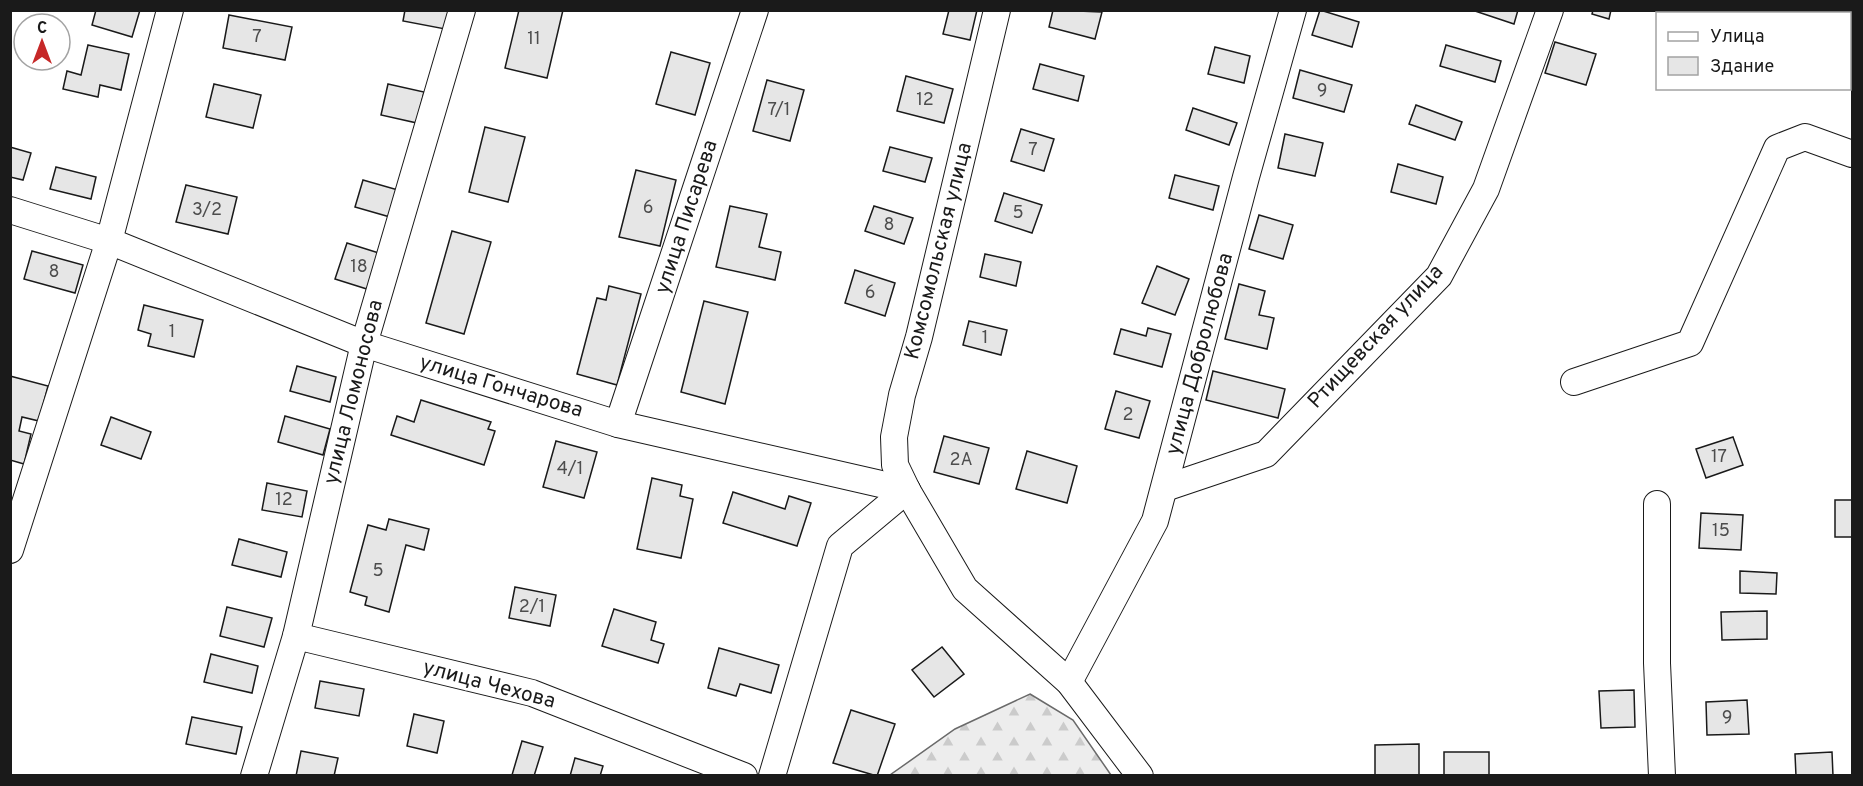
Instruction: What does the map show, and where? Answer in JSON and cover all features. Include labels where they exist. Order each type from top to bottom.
[{"type":"street","points":[[10,549],[109,241],[170,10]]},
{"type":"street","name":"улица Ломоносова","points":[[254,776],[296,636],[364,344],[462,10]]},
{"type":"street","name":"улица Писарева","points":[[618,424],[755,10]]},
{"type":"street","name":"Комсомольская улица","points":[[997,10],[919,338],[902,395],[894,437],[895,465],[907,490],[965,589],[1069,682],[1140,776]]},
{"type":"street","name":"улица Добролюбова","points":[[1069,682],[1155,521],[1246,177],[1293,10]]},
{"type":"street","name":"Ртищевская улица","points":[[1165,488],[1266,454],[1439,276],[1486,189],[1550,10]]},
{"type":"street","points":[[1574,382],[1690,343],[1777,148],[1805,137],[1852,154]]},
{"type":"street","name":"улица Гончарова","points":[[10,210],[109,241],[364,344],[618,424],[907,490]]},
{"type":"street","points":[[772,776],[840,546],[907,490]]},
{"type":"street","points":[[1657,504],[1657,663],[1662,776]]},
{"type":"street","name":"улица Чехова","points":[[296,636],[532,693],[744,776]]},
{"type":"green space","points":[[1030,694],[1073,720],[1111,775],[890,775],[955,729]]},
{"type":"building","points":[[96,10],[140,10],[132,37],[92,25]]},
{"type":"building","points":[[405,10],[449,10],[445,29],[403,21]]},
{"type":"building","points":[[519,10],[563,10],[547,78],[505,68]]},
{"type":"building","points":[[949,10],[977,10],[970,40],[943,34]]},
{"type":"building","points":[[1053,10],[1102,12],[1095,39],[1049,27]]},
{"type":"building","points":[[1320,10],[1359,22],[1352,47],[1312,35]]},
{"type":"building","points":[[1472,10],[1518,10],[1514,24]]},
{"type":"building","points":[[1593,10],[1611,10],[1609,19],[1592,14]]},
{"type":"building","points":[[229,15],[292,27],[285,60],[223,48]]},
{"type":"building","points":[[1555,42],[1596,54],[1586,85],[1545,73]]},
{"type":"building","points":[[88,45],[129,54],[121,90],[100,85],[98,97],[63,89],[67,72],[81,75]]},
{"type":"building","points":[[1446,45],[1501,61],[1495,82],[1440,66]]},
{"type":"building","points":[[1215,47],[1250,56],[1244,83],[1208,74]]},
{"type":"building","points":[[671,52],[710,63],[695,115],[656,104]]},
{"type":"building","points":[[1040,64],[1084,76],[1078,101],[1033,89]]},
{"type":"building","points":[[1300,70],[1352,85],[1344,112],[1293,98]]},
{"type":"building","points":[[906,76],[953,89],[944,123],[897,111]]},
{"type":"building","points":[[767,80],[804,90],[790,141],[753,131]]},
{"type":"building","points":[[214,84],[261,95],[253,128],[206,117]]},
{"type":"building","points":[[388,84],[424,92],[417,123],[381,115]]},
{"type":"building","points":[[1416,105],[1462,122],[1455,140],[1409,124]]},
{"type":"building","points":[[1193,108],[1237,123],[1229,145],[1186,130]]},
{"type":"building","points":[[485,127],[525,137],[508,202],[469,192]]},
{"type":"building","points":[[1021,129],[1054,139],[1044,171],[1011,161]]},
{"type":"building","points":[[1285,134],[1323,143],[1315,176],[1278,168]]},
{"type":"building","points":[[10,147],[31,153],[23,180],[10,177]]},
{"type":"building","points":[[890,147],[932,158],[925,182],[883,171]]},
{"type":"building","points":[[1398,164],[1443,177],[1436,204],[1391,192]]},
{"type":"building","points":[[56,167],[96,177],[91,199],[50,189]]},
{"type":"building","points":[[636,170],[676,180],[660,246],[619,237]]},
{"type":"building","points":[[1175,175],[1219,186],[1213,210],[1169,198]]},
{"type":"building","points":[[363,180],[398,190],[390,217],[355,207]]},
{"type":"building","points":[[186,185],[237,197],[228,234],[176,222]]},
{"type":"building","points":[[1004,193],[1042,205],[1032,233],[995,221]]},
{"type":"building","points":[[730,206],[767,214],[759,247],[781,252],[775,280],[716,267]]},
{"type":"building","points":[[874,206],[913,218],[904,244],[865,231]]},
{"type":"building","points":[[1259,215],[1293,225],[1283,259],[1249,249]]},
{"type":"building","points":[[452,231],[491,242],[464,334],[426,323]]},
{"type":"building","points":[[347,243],[382,254],[370,290],[335,279]]},
{"type":"building","points":[[32,251],[83,265],[75,293],[24,279]]},
{"type":"building","points":[[985,254],[1021,262],[1016,286],[980,277]]},
{"type":"building","points":[[1157,266],[1189,279],[1175,315],[1142,303]]},
{"type":"building","points":[[855,270],[895,283],[885,316],[845,303]]},
{"type":"building","points":[[1239,284],[1265,291],[1259,315],[1274,318],[1267,349],[1225,339]]},
{"type":"building","points":[[609,286],[641,294],[617,385],[577,374],[597,298],[606,300]]},
{"type":"building","points":[[704,301],[748,312],[725,404],[681,392]]},
{"type":"building","points":[[144,305],[203,320],[194,357],[148,346],[151,334],[138,330]]},
{"type":"building","points":[[969,321],[1007,330],[1001,355],[963,345]]},
{"type":"building","points":[[1148,328],[1171,334],[1162,367],[1114,354],[1121,329],[1146,336]]},
{"type":"building","points":[[297,366],[336,377],[330,402],[290,391]]},
{"type":"building","points":[[1213,371],[1285,389],[1278,418],[1206,400]]},
{"type":"building","points":[[10,376],[48,386],[39,421],[22,417],[19,431],[31,434],[24,464],[10,460]]},
{"type":"building","points":[[1116,391],[1150,401],[1139,438],[1105,429]]},
{"type":"building","points":[[421,400],[491,422],[488,429],[495,431],[484,465],[391,435],[397,416],[414,422]]},
{"type":"building","points":[[285,416],[330,429],[323,455],[278,442]]},
{"type":"building","points":[[111,417],[151,432],[141,459],[101,445]]},
{"type":"building","points":[[944,436],[989,448],[979,484],[934,472]]},
{"type":"building","points":[[1733,437],[1743,465],[1706,478],[1696,449]]},
{"type":"building","points":[[556,441],[597,452],[584,498],[543,487]]},
{"type":"building","points":[[1027,451],[1077,466],[1067,503],[1016,489]]},
{"type":"building","points":[[652,478],[682,485],[680,496],[693,499],[681,558],[637,549]]},
{"type":"building","points":[[267,483],[307,491],[302,517],[262,510]]},
{"type":"building","points":[[733,492],[785,509],[789,496],[811,503],[797,546],[723,523]]},
{"type":"building","points":[[1835,500],[1852,500],[1852,537],[1835,537]]},
{"type":"building","points":[[1701,513],[1743,515],[1741,550],[1699,548]]},
{"type":"building","points":[[389,519],[429,529],[424,550],[406,545],[389,612],[365,605],[367,597],[350,592],[368,525],[386,530]]},
{"type":"building","points":[[239,539],[287,552],[281,577],[232,565]]},
{"type":"building","points":[[1740,571],[1777,573],[1776,594],[1740,593]]},
{"type":"building","points":[[515,587],[556,595],[550,626],[509,618]]},
{"type":"building","points":[[227,607],[272,618],[264,647],[220,636]]},
{"type":"building","points":[[614,609],[656,622],[651,640],[664,644],[658,663],[602,646]]},
{"type":"building","points":[[1767,611],[1767,639],[1722,640],[1721,612]]},
{"type":"building","points":[[942,647],[964,674],[934,697],[912,670]]},
{"type":"building","points":[[719,648],[779,665],[771,693],[740,684],[736,696],[708,688]]},
{"type":"building","points":[[211,654],[258,666],[252,693],[204,682]]},
{"type":"building","points":[[320,681],[364,689],[359,716],[315,708]]},
{"type":"building","points":[[1634,690],[1635,727],[1601,728],[1599,691]]},
{"type":"building","points":[[1747,700],[1749,734],[1707,735],[1706,702]]},
{"type":"building","points":[[851,710],[895,724],[877,776],[833,763]]},
{"type":"building","points":[[414,714],[444,721],[437,753],[407,746]]},
{"type":"building","points":[[192,717],[242,727],[236,754],[186,744]]},
{"type":"building","points":[[522,741],[543,747],[534,776],[512,775]]},
{"type":"building","points":[[1419,744],[1419,775],[1375,776],[1375,745]]},
{"type":"building","points":[[301,751],[338,758],[334,776],[296,776]]},
{"type":"building","points":[[1444,752],[1489,752],[1489,776],[1444,776]]},
{"type":"building","points":[[1832,752],[1833,776],[1796,776],[1795,754]]},
{"type":"building","points":[[575,758],[603,766],[600,776],[570,776]]}]
